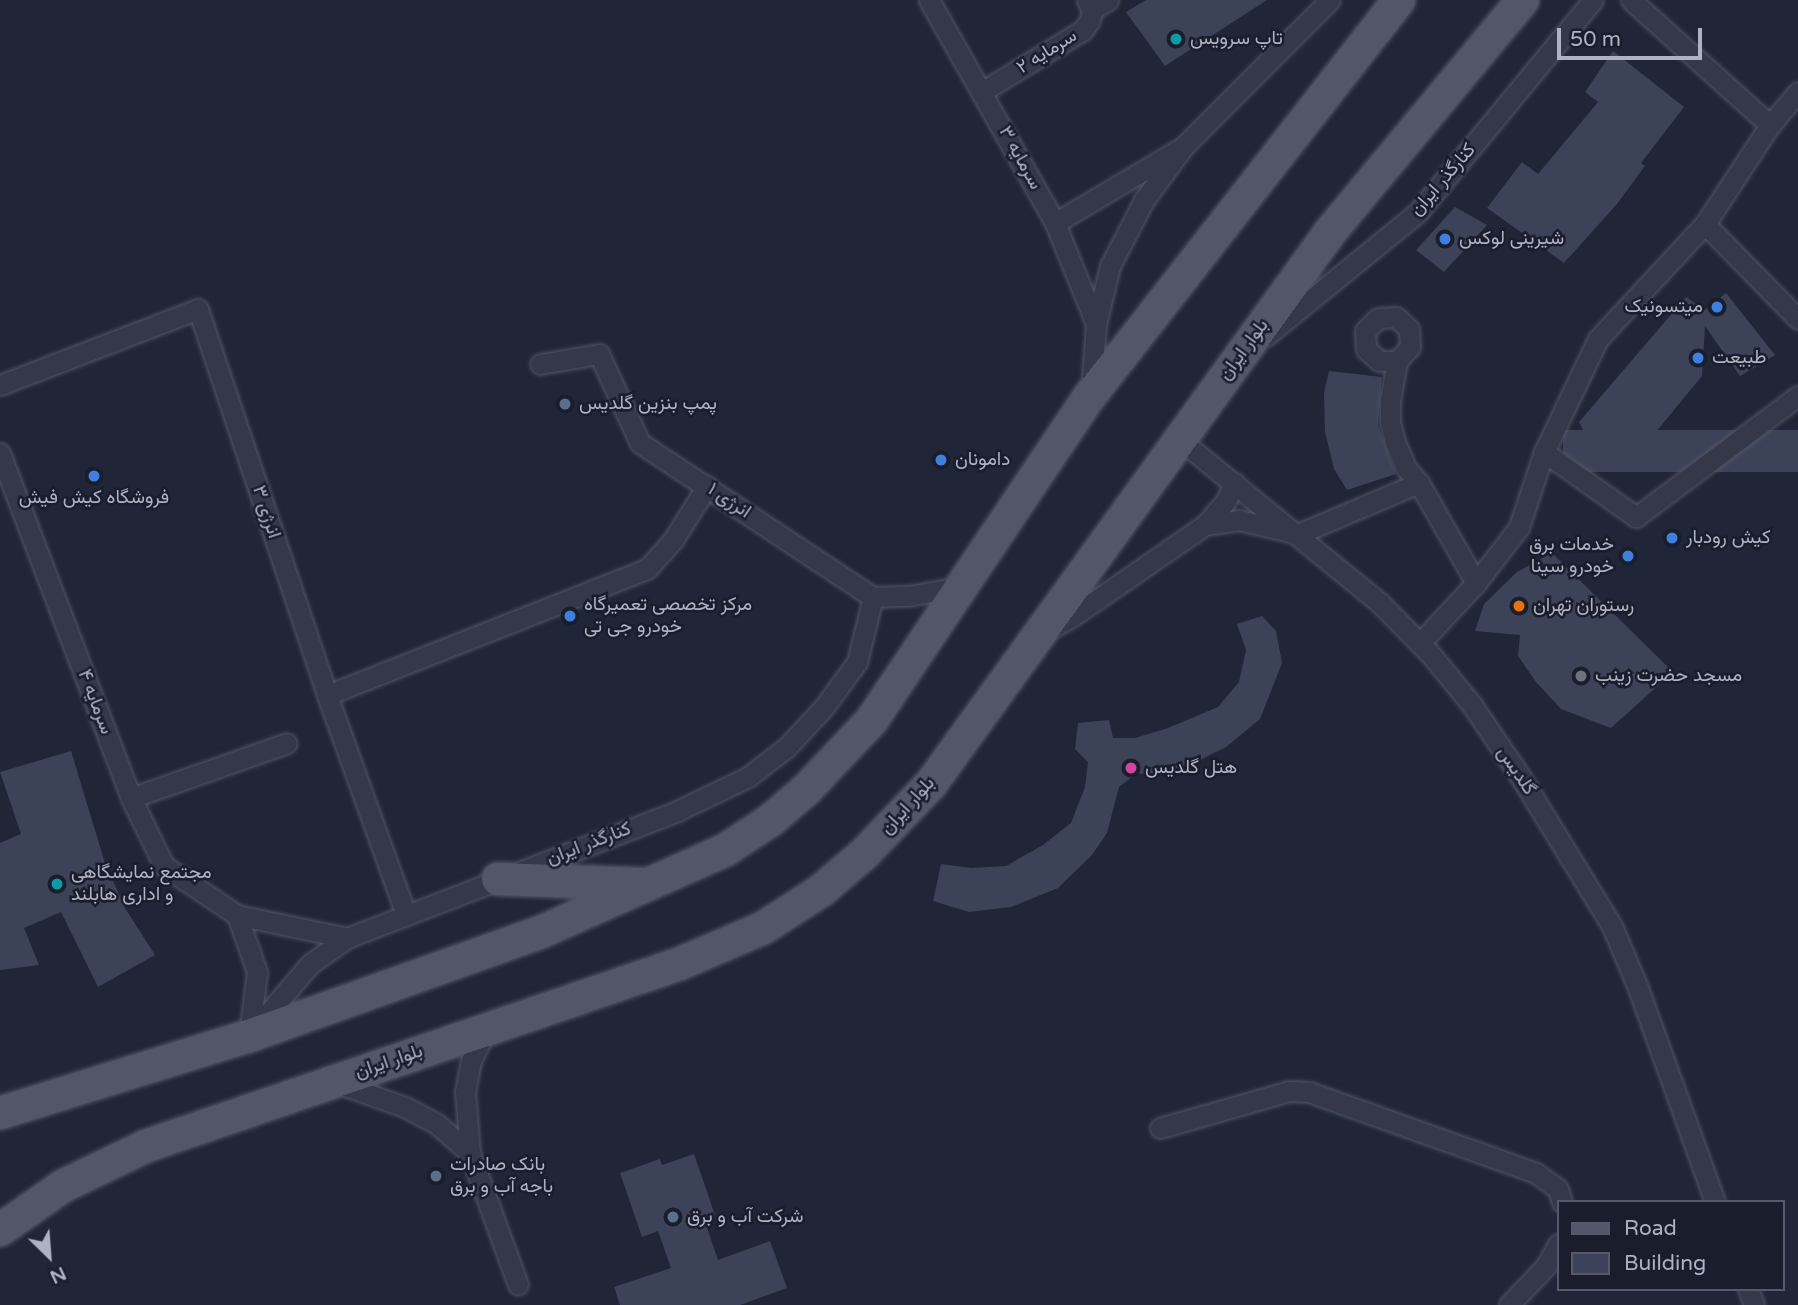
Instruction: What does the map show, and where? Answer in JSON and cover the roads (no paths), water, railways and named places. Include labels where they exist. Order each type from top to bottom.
[{"type":"main road","points":[[6,1108],[249,1036],[541,932],[727,849],[771,820],[807,789],[872,720],[1090,397],[1399,0]]},
{"type":"main road","name":"بلوار ایران","points":[[0,1230],[63,1186],[146,1146],[679,964],[763,928],[822,890],[865,853],[931,783],[1331,231],[1523,0]]},
{"type":"main road","points":[[498,879],[648,884]]},
{"type":"street","name":"سرمایه ۳","points":[[929,0],[983,91],[1055,223],[1096,324]]},
{"type":"street","points":[[1310,22],[1311,0]]},
{"type":"street","points":[[1090,397],[1096,324],[1110,266],[1144,200],[1184,146],[1330,0]]},
{"type":"street","name":"کنارگذر ایران","points":[[1236,361],[1419,211],[1593,0]]},
{"type":"street","points":[[1631,0],[1770,125]]},
{"type":"street","name":"سرمایه ۲","points":[[983,91],[1073,37],[1090,20],[1096,3]]},
{"type":"street","points":[[1420,643],[1476,583],[1518,527],[1544,452],[1598,339],[1705,224],[1770,125],[1798,92]]},
{"type":"street","points":[[1055,223],[1184,146]]},
{"type":"street","points":[[1705,224],[1798,319]]},
{"type":"street","name":"انرژی ۳","points":[[0,386],[198,309],[327,695],[406,915]]},
{"type":"street","name":"انرژی ۱","points":[[540,365],[599,354],[640,443],[873,597]]},
{"type":"street","points":[[1398,361],[1390,401],[1390,423],[1406,468],[1419,483],[1476,583]]},
{"type":"street","points":[[1544,452],[1636,517],[1798,396]]},
{"type":"street","name":"گلدیس","points":[[1180,439],[1379,602],[1420,643],[1472,705],[1520,776],[1612,926],[1639,988],[1714,1200]]},
{"type":"street","name":"سرمایه ۴","points":[[0,453],[131,798],[164,866],[237,915]]},
{"type":"street","points":[[1037,636],[1073,616],[1205,525],[1226,501],[1234,483]]},
{"type":"street","points":[[1205,525],[1239,520],[1298,534],[1419,483]]},
{"type":"street","points":[[327,695],[647,569],[673,540],[707,486]]},
{"type":"street","points":[[873,597],[908,596],[964,586]]},
{"type":"street","name":"کنارگذر ایران","points":[[249,1036],[310,964],[347,939],[677,811],[748,777],[796,737],[824,707],[857,662],[873,597]]},
{"type":"street","points":[[131,798],[287,743]]},
{"type":"street","points":[[237,915],[347,939]]},
{"type":"street","points":[[237,915],[257,972],[249,1036]]},
{"type":"street","points":[[486,1030],[471,1061],[465,1091],[470,1153],[518,1285]]},
{"type":"street","points":[[332,1082],[405,1107],[437,1124],[470,1153]]},
{"type":"street","points":[[1160,1128],[1289,1091],[1310,1092],[1536,1173],[1558,1189],[1561,1200]]},
{"type":"street","points":[[1509,1305],[1546,1266],[1556,1248]]},
{"type":"place","name":"تاپ سرویس","points":[[1176,39]]},
{"type":"place","name":"شيرينی لوكس","points":[[1445,239]]},
{"type":"place","name":"میتسونیک","points":[[1717,307]]},
{"type":"place","name":"طبیعت","points":[[1698,358]]},
{"type":"place","name":"پمپ بنزین گلدیس","points":[[565,404]]},
{"type":"place","name":"دامونان","points":[[941,460]]},
{"type":"place","name":"فروشگاه کیش فیش","points":[[94,476]]},
{"type":"place","name":"کیش رودبار","points":[[1672,538]]},
{"type":"place","name":"خدمات برق خودرو سینا","points":[[1628,556]]},
{"type":"place","name":"رستوران تهران","points":[[1519,606]]},
{"type":"place","name":"مرکز تخصصی تعمیرگاه خودرو جی تی","points":[[570,616]]},
{"type":"place","name":"مسجد حضرت زینب","points":[[1581,676]]},
{"type":"place","name":"هتل گلدیس","points":[[1131,768]]},
{"type":"place","name":"مجتمع نمایشگاهی و اداری هابلند","points":[[57,884]]},
{"type":"place","name":"بانک صادرات باجه آب و برق","points":[[436,1176]]},
{"type":"place","name":"شرکت آب و برق","points":[[673,1217]]}]
